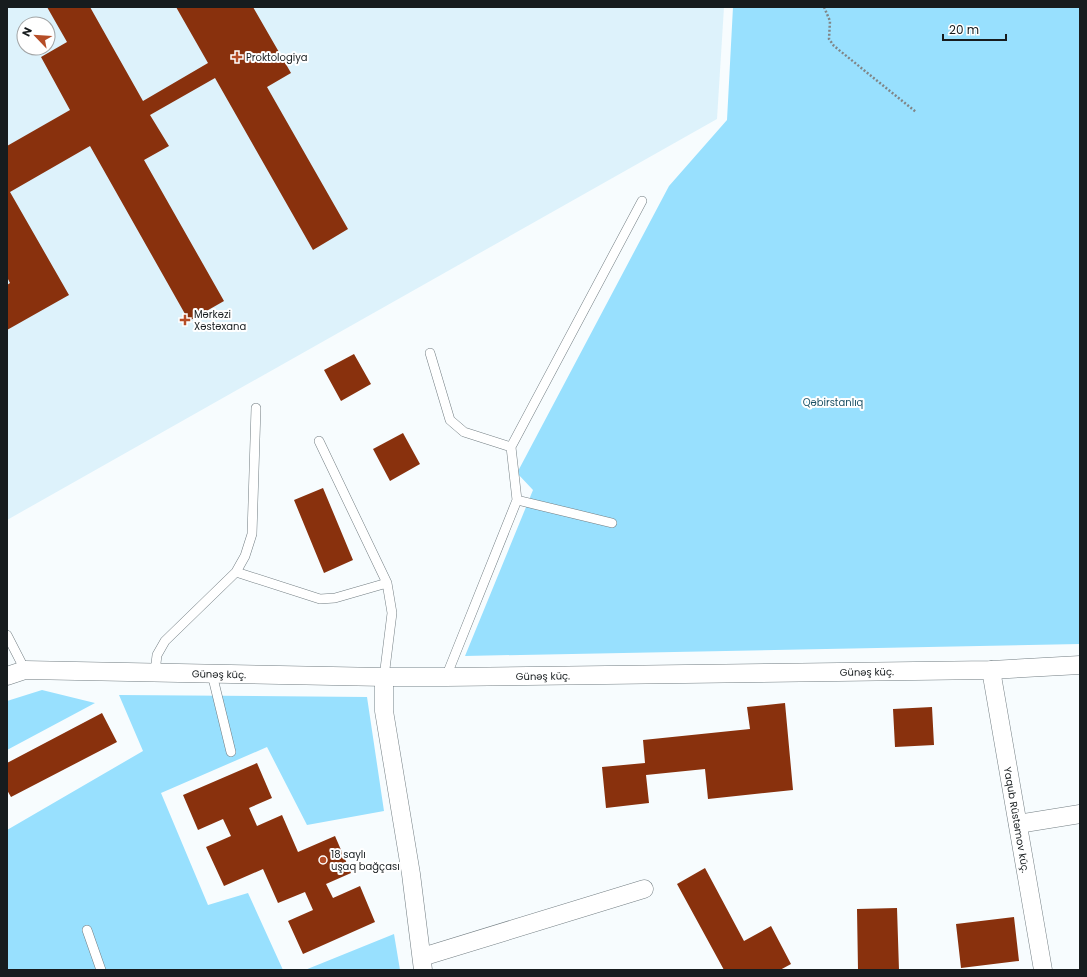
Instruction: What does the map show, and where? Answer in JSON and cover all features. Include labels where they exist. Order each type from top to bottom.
[{"type":"street","name":"Günəş küç.","points":[[7,676],[25,670],[446,677],[991,670],[1080,665]]},
{"type":"street","name":"Yaqub Rüstəmov küç.","points":[[991,670],[1043,970]]},
{"type":"street","points":[[384,677],[384,711],[411,874],[422,964],[644,889]]},
{"type":"street","points":[[1018,824],[1080,814]]},
{"type":"lane","points":[[446,677],[517,500],[511,446],[642,202]]},
{"type":"lane","points":[[430,353],[450,420],[464,432],[511,446]]},
{"type":"lane","points":[[155,672],[157,655],[165,641],[236,572],[245,556],[252,534],[256,408]]},
{"type":"lane","points":[[318,441],[387,583],[392,613],[384,677]]},
{"type":"lane","points":[[517,500],[612,523]]},
{"type":"lane","points":[[236,572],[320,599],[335,598],[387,583]]},
{"type":"lane","points":[[7,635],[25,670]]},
{"type":"lane","points":[[212,674],[231,752]]},
{"type":"lane","points":[[87,930],[101,970]]},
{"type":"path","points":[[824,7],[830,21],[829,39],[834,46],[916,112]]},
{"type":"shaded area","name":"Mərkəzi Xəstəxana","points":[[7,7],[724,7],[717,119],[7,520]]},
{"type":"green space","name":"Qəbirstanlıq","points":[[733,7],[1080,7],[1080,644],[465,656],[533,490],[517,473],[669,186],[727,120]]},
{"type":"green space","points":[[42,690],[95,703],[7,750],[7,701]]},
{"type":"green space","points":[[119,695],[367,697],[384,811],[307,825],[267,747],[161,793],[208,905],[248,893],[283,970],[7,970],[7,830],[143,751]]},
{"type":"green space","points":[[394,934],[400,970],[305,970]]},
{"type":"building","points":[[47,7],[90,7],[143,101],[208,63],[176,7],[253,7],[291,73],[267,87],[348,229],[313,250],[215,78],[150,115],[169,146],[144,160],[224,301],[189,321],[90,146],[10,192],[69,295],[7,330],[7,285],[10,283],[7,277],[7,146],[70,110],[41,57],[56,56],[56,48],[67,42],[56,23],[56,16],[52,16]]},
{"type":"building","points":[[354,354],[371,384],[341,401],[324,370]]},
{"type":"building","points":[[403,433],[420,464],[390,481],[373,449]]},
{"type":"building","points":[[323,488],[353,560],[324,573],[294,500]]},
{"type":"building","points":[[785,703],[793,790],[708,799],[705,769],[646,775],[649,803],[606,808],[602,767],[645,763],[643,740],[750,729],[747,707]]},
{"type":"building","points":[[932,707],[934,745],[895,747],[893,709]]},
{"type":"building","points":[[102,713],[117,742],[11,797],[7,790],[7,763]]},
{"type":"building","points":[[257,763],[272,798],[249,808],[257,826],[282,815],[298,852],[335,836],[351,873],[326,884],[333,898],[360,886],[375,922],[303,954],[288,921],[313,910],[305,892],[278,903],[263,869],[224,886],[206,847],[231,836],[223,819],[198,830],[183,795]]},
{"type":"building","points":[[705,868],[744,941],[771,926],[791,964],[780,970],[724,970],[677,884]]},
{"type":"building","points":[[897,908],[899,970],[858,970],[857,909]]},
{"type":"building","points":[[1014,917],[1019,961],[961,968],[956,924]]},
{"type":"place","name":"Proktologiya","points":[[237,57]]},
{"type":"place","name":"Mərkəzi Xəstəxana","points":[[185,320]]},
{"type":"place","name":"18 saylı uşaq bağçası","points":[[323,860]]}]
